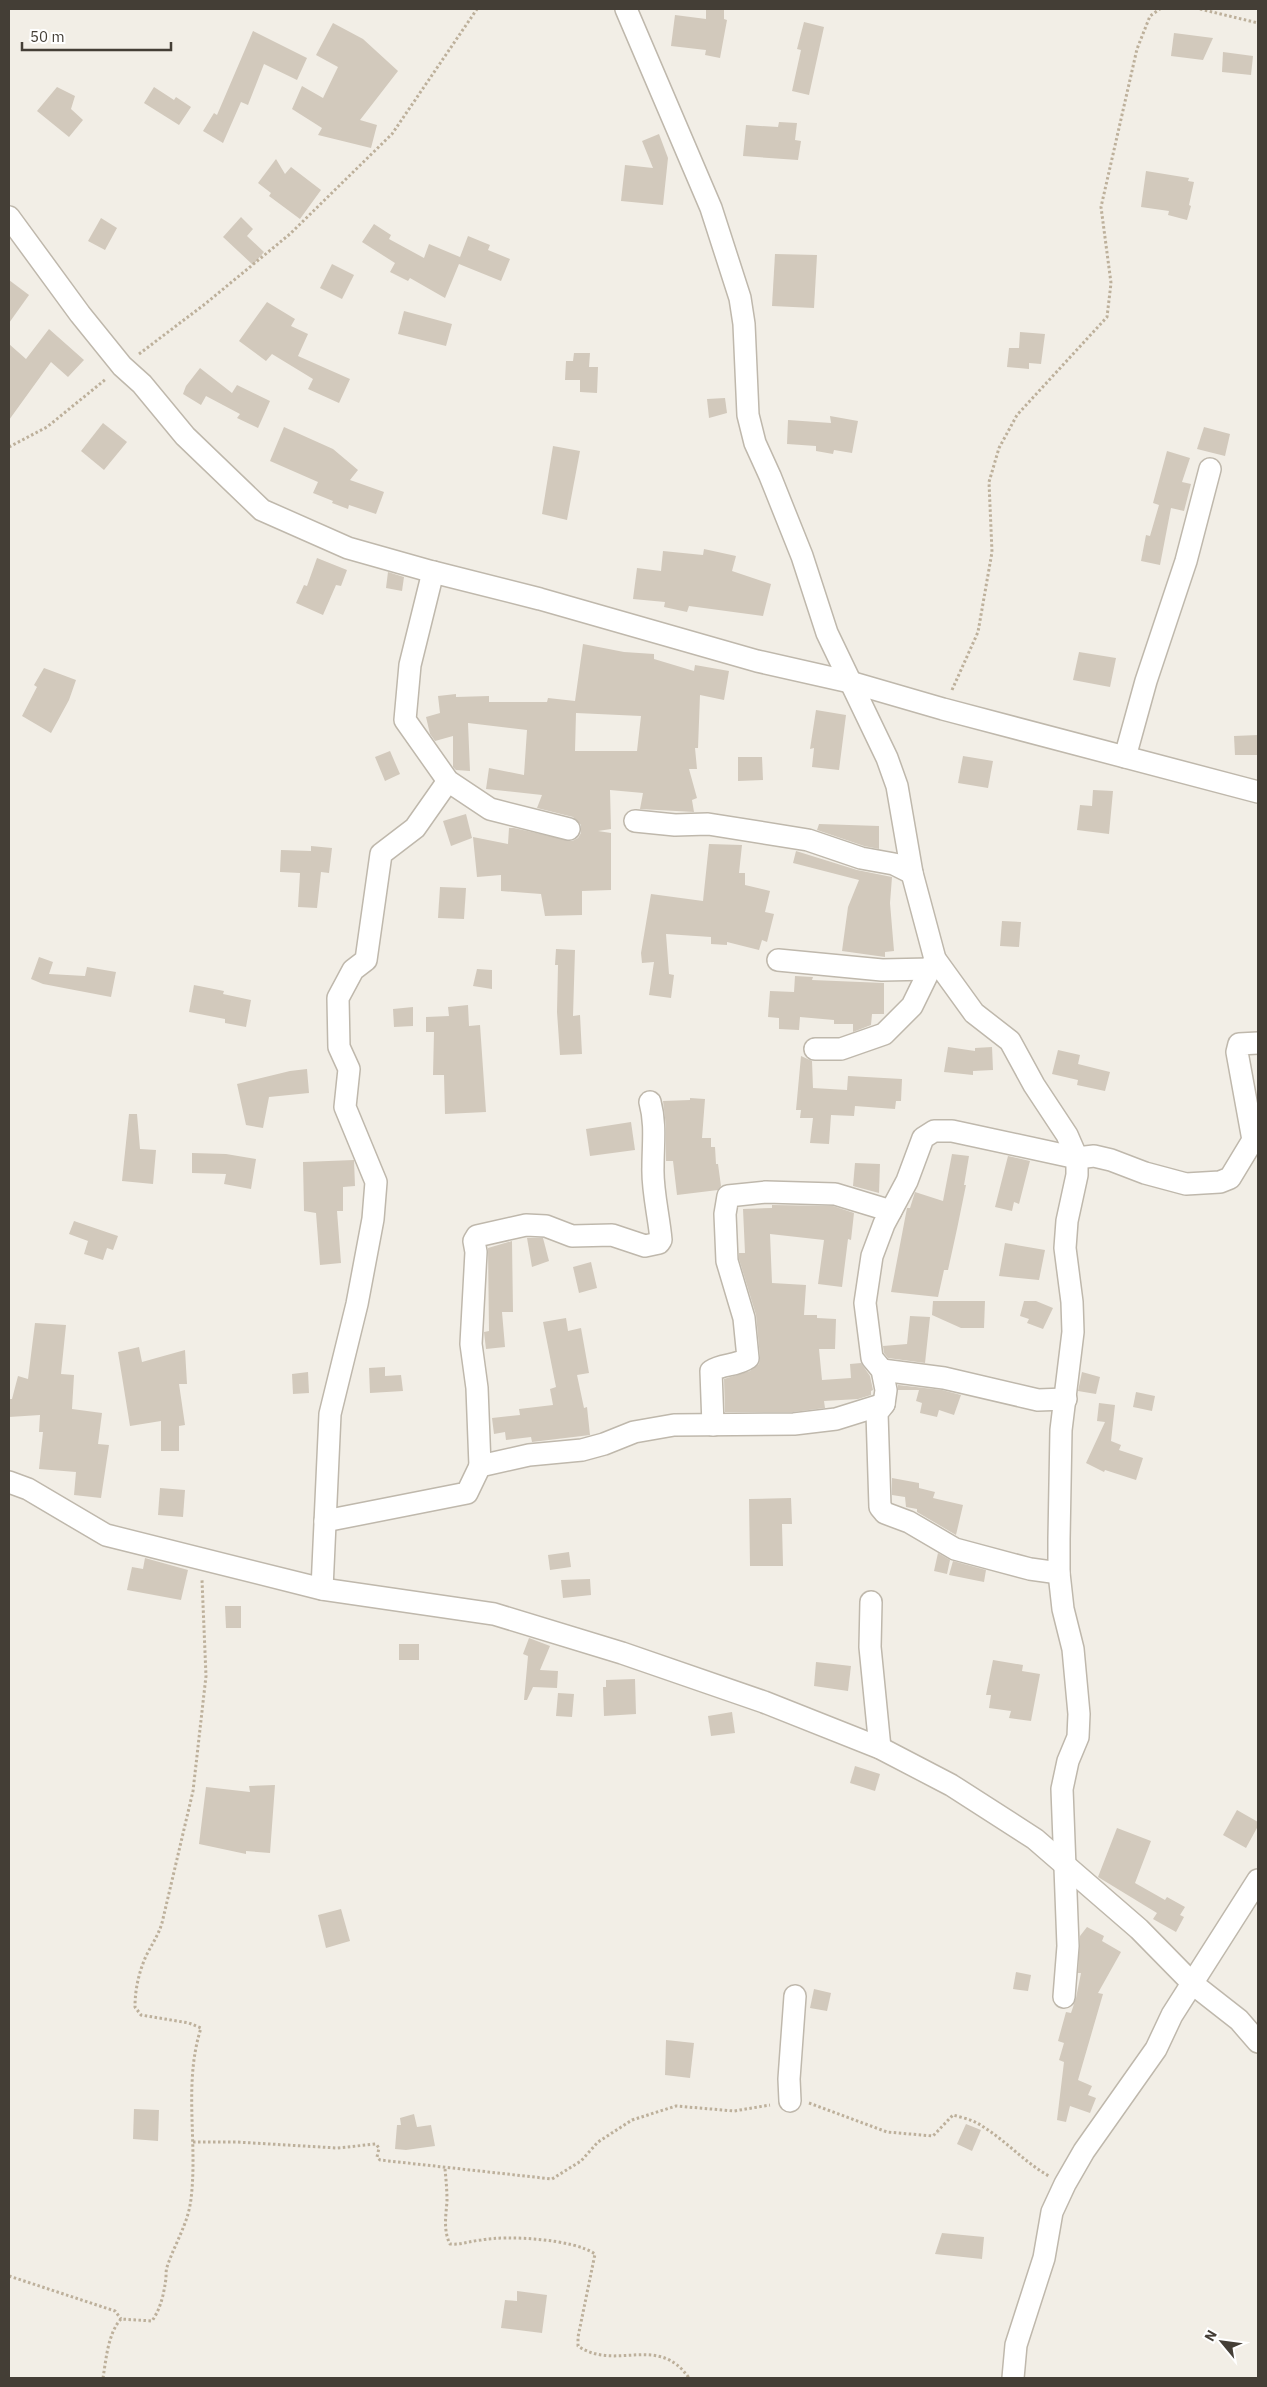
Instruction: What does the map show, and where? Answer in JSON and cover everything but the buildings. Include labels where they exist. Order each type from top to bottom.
[{"type":"street","points":[[626,9],[712,208],[740,298],[744,324],[748,416],[755,443],[802,556],[827,633],[887,758],[897,786],[912,873],[933,964],[974,1013],[1010,1042],[1034,1085],[1067,1135],[1077,1158],[1077,1175],[1067,1221],[1065,1248],[1072,1302],[1073,1332],[1061,1430],[1059,1573],[1063,1609],[1073,1649],[1079,1714],[1078,1737],[1068,1761],[1062,1789],[1068,1946],[1064,1997]]},
{"type":"street","points":[[9,217],[80,314],[122,366],[142,384],[191,443],[262,510],[348,548],[757,662],[850,682],[1125,758],[1258,792]]},
{"type":"street","points":[[1125,758],[1146,681],[1186,561],[1210,469]]},
{"type":"street","points":[[433,572],[410,665],[405,720],[448,782],[490,809],[569,829]]},
{"type":"street","points":[[322,1589],[330,1414],[357,1304],[374,1219],[376,1182],[345,1107],[349,1069],[339,1047],[338,998],[353,970],[366,960],[381,854],[415,828],[448,782]]},
{"type":"street","points":[[635,821],[675,825],[708,824],[808,840],[862,858],[894,864],[912,873]]},
{"type":"street","points":[[778,960],[882,970],[933,964]]},
{"type":"street","points":[[815,1049],[841,1049],[884,1034],[912,1006],[933,964]]},
{"type":"street","points":[[1059,1573],[1030,1569],[955,1549],[909,1522],[885,1513],[880,1507],[877,1413],[884,1404],[886,1390],[882,1370],[872,1358],[865,1303],[872,1256],[891,1211],[907,1181],[922,1138],[934,1131],[952,1131],[1077,1158],[1094,1156],[1186,1184],[1220,1182],[1230,1178],[1253,1140],[1237,1052],[1239,1044],[1258,1043]]},
{"type":"street","points":[[325,1521],[467,1493],[480,1466],[477,1388],[471,1344],[476,1252],[474,1241],[477,1236],[526,1225],[546,1226],[572,1236],[612,1236],[644,1246],[659,1243],[661,1240],[653,1168],[655,1118],[650,1102]]},
{"type":"street","points":[[713,1425],[710,1371],[742,1362],[748,1358],[744,1318],[727,1261],[725,1214],[728,1196],[766,1192],[834,1194],[891,1211]]},
{"type":"street","points":[[882,1370],[944,1378],[1038,1400],[1066,1399]]},
{"type":"street","points":[[480,1466],[529,1455],[582,1450],[604,1444],[634,1432],[674,1425],[794,1424],[836,1420],[884,1404]]},
{"type":"street","points":[[9,1482],[28,1489],[106,1535],[322,1589],[494,1614],[622,1653],[764,1702],[880,1748],[936,1776],[995,1811],[1035,1839],[1139,1929],[1193,1984],[1239,2020],[1258,2042]]},
{"type":"street","points":[[870,1602],[870,1647],[880,1748]]},
{"type":"street","points":[[1013,2378],[1016,2346],[1044,2258],[1052,2212],[1065,2184],[1084,2151],[1156,2049],[1172,2015],[1258,1880]]},
{"type":"street","points":[[790,2101],[789,2080],[795,1996]]},
{"type":"path","points":[[9,447],[48,427],[122,366],[205,304],[290,234],[392,134],[477,9]]},
{"type":"path","points":[[944,709],[978,632],[992,552],[988,482],[999,448],[1017,415],[1107,317],[1112,283],[1101,207],[1137,49],[1150,16],[1160,9]]},
{"type":"path","points":[[1200,9],[1258,23]]},
{"type":"path","points":[[9,2276],[115,2311],[121,2319],[152,2321],[159,2311],[166,2268],[187,2221],[191,2197],[193,2142],[191,2088],[194,2049],[201,2028],[189,2022],[141,2015],[135,2006],[137,1980],[162,1923],[193,1791],[206,1676],[201,1559]]},
{"type":"path","points":[[193,2142],[236,2142],[337,2148],[376,2144],[379,2148],[377,2157],[380,2160],[428,2164],[445,2169],[552,2179],[581,2161],[598,2142],[632,2120],[676,2106],[734,2111],[790,2101],[803,2101],[887,2132],[933,2136],[953,2115],[975,2122],[998,2137],[1035,2168],[1065,2184]]},
{"type":"path","points":[[445,2169],[447,2200],[445,2217],[447,2238],[450,2244],[509,2237],[555,2242],[588,2249],[595,2254],[578,2337],[578,2346],[584,2350],[615,2357],[641,2354],[666,2357],[682,2369],[689,2378]]},
{"type":"path","points":[[103,2378],[109,2346],[117,2323],[121,2319]]}]
